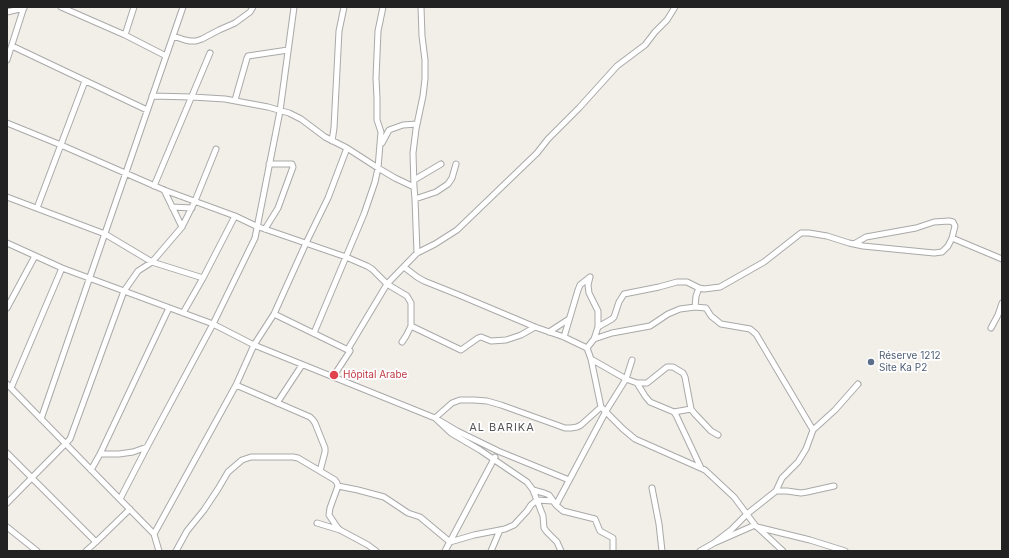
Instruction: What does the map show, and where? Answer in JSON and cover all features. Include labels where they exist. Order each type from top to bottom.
[{"type":"street","points":[[7,12],[24,7]]},
{"type":"street","points":[[7,60],[24,7]]},
{"type":"street","points":[[61,7],[125,35],[166,56]]},
{"type":"street","points":[[125,35],[134,7]]},
{"type":"street","points":[[41,419],[183,7]]},
{"type":"street","points":[[172,36],[190,41],[202,39],[235,23],[250,12],[253,7]]},
{"type":"street","points":[[120,499],[142,455],[213,324],[255,238],[256,226],[280,111],[294,7]]},
{"type":"street","points":[[332,141],[339,31],[344,7]]},
{"type":"street","points":[[314,333],[370,198],[378,168],[381,132],[377,120],[376,78],[378,31],[383,7]]},
{"type":"street","points":[[417,253],[413,153],[425,79],[421,7]]},
{"type":"street","points":[[333,377],[350,351],[348,349],[387,284],[417,253],[457,230],[537,153],[548,139],[579,108],[617,66],[645,45],[667,20],[675,7]]},
{"type":"street","points":[[12,46],[147,110]]},
{"type":"street","points":[[235,100],[246,58],[254,55],[288,50]]},
{"type":"street","points":[[154,186],[210,53]]},
{"type":"street","points":[[37,208],[85,81]]},
{"type":"street","points":[[152,96],[192,96],[235,100],[289,113],[301,119],[332,141],[347,148],[395,178],[414,187]]},
{"type":"street","points":[[7,123],[164,190],[235,216],[256,226],[346,257],[367,266],[387,284],[407,296],[411,303],[411,326],[402,342]]},
{"type":"street","points":[[380,145],[387,132],[390,130],[403,124],[417,124]]},
{"type":"street","points":[[154,534],[236,385],[254,345],[274,314],[328,198],[347,148]]},
{"type":"street","points":[[7,503],[70,440],[124,291],[141,269],[152,262],[182,227],[192,208],[216,149]]},
{"type":"street","points":[[265,229],[278,208],[293,167],[292,164],[269,164]]},
{"type":"street","points":[[414,180],[441,164]]},
{"type":"street","points":[[415,199],[436,192],[448,184],[452,178],[456,164]]},
{"type":"street","points":[[164,190],[182,227]]},
{"type":"street","points":[[7,197],[104,234],[152,262],[203,278]]},
{"type":"street","points":[[172,207],[192,208]]},
{"type":"street","points":[[183,313],[235,216]]},
{"type":"street","points":[[598,327],[612,319],[624,294],[678,282],[687,282],[699,288],[720,286],[764,262],[801,234],[809,232],[827,236],[849,244],[884,249],[934,253],[942,252],[948,246],[955,226],[953,222],[949,221],[934,222],[916,228],[866,237],[854,244]]},
{"type":"street","points":[[952,238],[1002,259]]},
{"type":"street","points":[[7,243],[62,268],[213,324],[254,345],[435,418],[457,431],[498,451],[570,480]]},
{"type":"street","points":[[7,308],[35,256]]},
{"type":"street","points":[[141,269],[143,257]]},
{"type":"street","points":[[404,267],[424,281],[459,294],[535,327],[564,337],[587,348],[591,359],[601,407],[635,439],[708,472],[734,497],[756,526],[783,551]]},
{"type":"street","points":[[62,268],[9,386],[154,534],[159,551]]},
{"type":"street","points":[[564,337],[580,285],[590,277],[588,285],[589,293],[598,311],[598,327],[594,339],[587,348]]},
{"type":"street","points":[[695,307],[696,296],[699,288]]},
{"type":"street","points":[[991,328],[998,315],[1002,302]]},
{"type":"street","points":[[594,339],[612,333],[650,326],[668,314],[680,309],[695,307],[706,308],[711,316],[721,324],[750,329],[756,334],[813,430]]},
{"type":"street","points":[[91,470],[169,308]]},
{"type":"street","points":[[274,314],[350,351]]},
{"type":"street","points":[[549,332],[569,319]]},
{"type":"street","points":[[411,326],[461,350],[481,337],[491,341],[506,340],[521,335],[535,327]]},
{"type":"street","points":[[591,359],[626,379],[637,383],[647,384],[667,367],[673,367],[683,373],[685,377],[691,409],[705,426],[718,435]]},
{"type":"street","points":[[555,503],[570,480],[606,411],[626,379],[632,360]]},
{"type":"street","points":[[277,403],[302,365]]},
{"type":"street","points":[[637,383],[649,400],[674,412],[685,432],[701,468]]},
{"type":"street","points":[[700,551],[714,543],[731,530],[747,514],[776,491],[782,478],[798,462],[806,449],[813,430],[835,410],[858,384]]},
{"type":"street","points":[[236,385],[310,417],[315,423],[325,448],[320,472]]},
{"type":"street","points":[[435,418],[452,403],[460,400],[474,400],[487,401],[565,428],[571,428],[581,425],[601,407]]},
{"type":"street","points":[[674,412],[691,409]]},
{"type":"street","points":[[435,418],[451,434],[480,450],[527,482],[537,500],[543,516],[544,528],[557,542],[561,551]]},
{"type":"street","points":[[100,454],[133,452],[147,447]]},
{"type":"street","points":[[445,551],[498,451]]},
{"type":"street","points":[[133,452],[142,455]]},
{"type":"street","points":[[7,453],[96,542]]},
{"type":"street","points":[[176,551],[187,531],[204,510],[228,472],[242,460],[251,457],[298,458],[335,480],[338,486],[329,515],[340,530]]},
{"type":"street","points":[[338,486],[384,497],[408,513],[420,517],[450,542]]},
{"type":"street","points":[[776,491],[801,493],[834,486]]},
{"type":"street","points":[[652,488],[659,524],[662,551]]},
{"type":"street","points":[[532,490],[549,495],[563,511],[595,519],[600,531],[613,538],[613,551]]},
{"type":"street","points":[[450,542],[474,535],[500,530],[514,525],[537,500],[555,503]]},
{"type":"street","points":[[86,551],[130,509]]},
{"type":"street","points":[[318,523],[340,530],[376,551]]},
{"type":"street","points":[[714,543],[756,526],[845,551]]},
{"type":"street","points":[[7,527],[35,550]]},
{"type":"street","points":[[491,551],[500,530]]},
{"type":"place","name":"Réserve 1212 Site Ka P2","points":[[871,362]]},
{"type":"place","name":"Hôpital Arabe","points":[[334,375]]},
{"type":"district","name":"AL BARIKA","points":[[502,428]]}]
